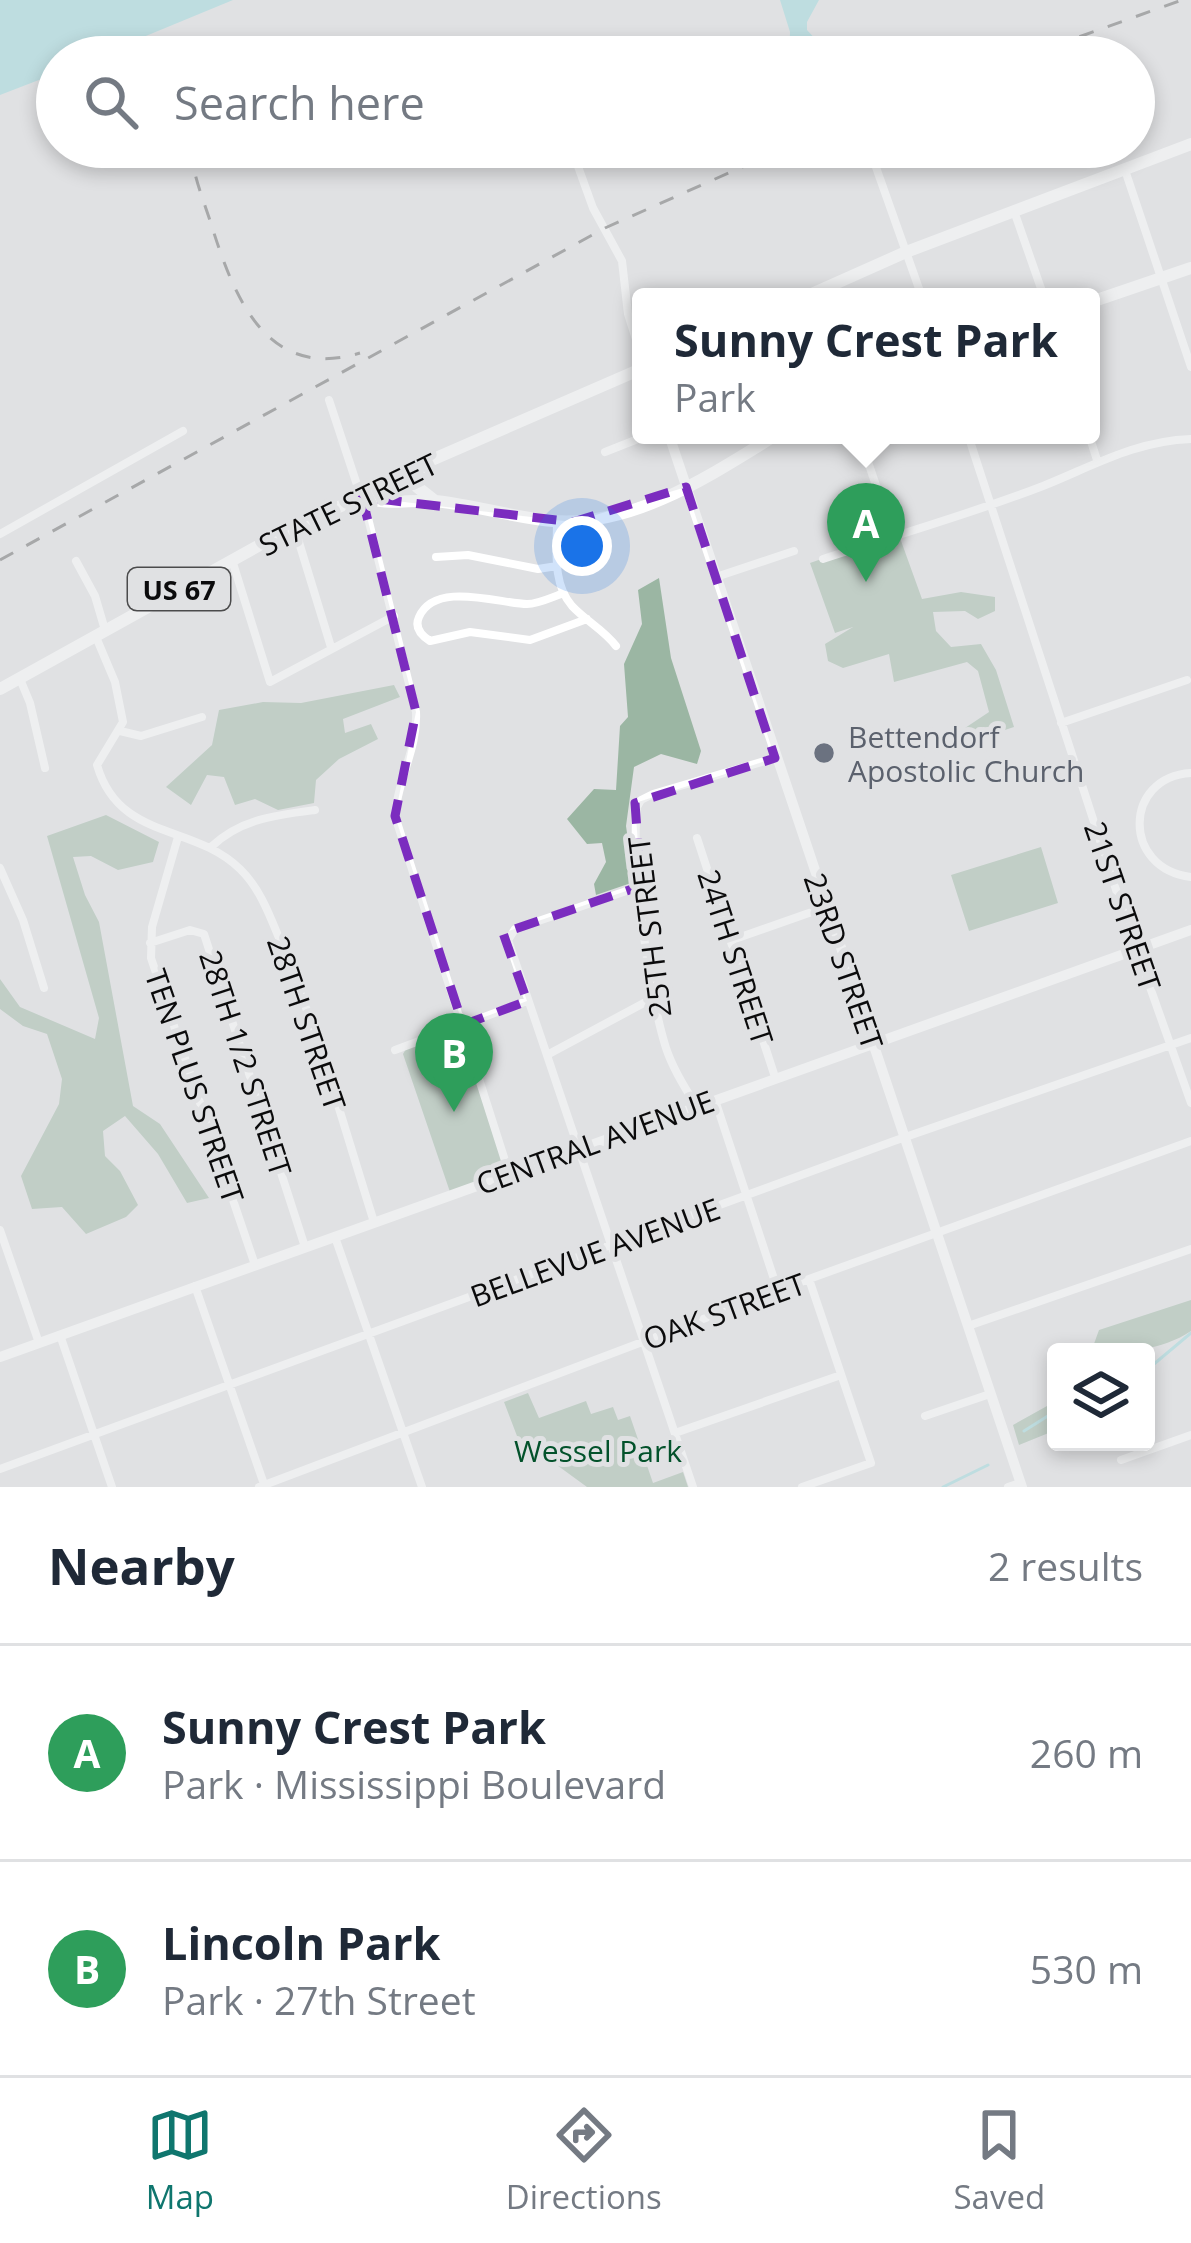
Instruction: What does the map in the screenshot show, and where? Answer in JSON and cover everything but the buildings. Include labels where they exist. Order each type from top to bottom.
[{"type":"main road","points":[[1155,158],[1191,144]]},
{"type":"main road","points":[[825,288],[906,251],[1125,169]]},
{"type":"main road","points":[[1100,299],[1191,268]]},
{"type":"main road","name":"STATE STREET","points":[[0,689],[294,526],[362,497],[374,484],[430,464],[632,373]]},
{"type":"main road","name":"US 67","points":[[362,497],[384,502],[436,501],[557,522],[610,516],[686,487],[760,444]]},
{"type":"main road","points":[[430,464],[418,475],[416,486],[436,501]]},
{"type":"street","points":[[579,168],[593,208],[622,261],[632,327]]},
{"type":"street","points":[[876,168],[919,288]]},
{"type":"street","points":[[1125,169],[1191,368]]},
{"type":"street","points":[[1013,210],[1040,288]]},
{"type":"street","points":[[329,400],[362,497],[394,616],[417,729],[395,816],[509,1173]]},
{"type":"street","points":[[0,534],[183,431]]},
{"type":"street","points":[[823,559],[1045,485],[1097,460],[1154,442],[1191,439]]},
{"type":"street","points":[[605,452],[632,441]]},
{"type":"street","name":"23RD STREET","points":[[672,444],[968,1326],[1017,1486]]},
{"type":"street","points":[[862,444],[893,536]]},
{"type":"street","name":"21ST STREET","points":[[971,444],[1122,908],[1191,1103]]},
{"type":"street","points":[[1092,444],[1097,460]]},
{"type":"street","points":[[557,522],[556,566],[564,593],[616,646]]},
{"type":"street","points":[[294,526],[331,647]]},
{"type":"street","points":[[715,577],[794,551]]},
{"type":"street","points":[[436,557],[468,555],[538,568],[556,566]]},
{"type":"street","points":[[232,560],[270,682],[394,616]]},
{"type":"street","name":"28TH STREET","points":[[76,561],[95,596],[123,722],[97,765],[103,785],[129,814],[211,848],[242,871],[266,907],[316,1028],[374,1222]]},
{"type":"street","points":[[564,593],[528,604],[462,595],[430,606],[418,618],[418,626],[430,641],[470,632],[530,640],[587,619]]},
{"type":"street","points":[[20,678],[45,768]]},
{"type":"street","points":[[1061,723],[1187,680]]},
{"type":"street","points":[[120,731],[141,736],[202,717]]},
{"type":"street","name":"25TH STREET","points":[[696,1105],[667,1053],[655,998],[637,813],[641,800],[653,794],[775,758]]},
{"type":"street","points":[[1191,773],[1156,786],[1146,798],[1139,827],[1142,842],[1157,864],[1191,877]]},
{"type":"street","points":[[211,848],[243,824],[315,810]]},
{"type":"street","name":"TEN PLUS STREET","points":[[178,837],[150,943],[154,973],[255,1264]]},
{"type":"street","name":"24TH STREET","points":[[697,838],[775,1077]]},
{"type":"street","points":[[0,868],[44,988]]},
{"type":"street","points":[[641,886],[510,933],[509,951],[693,1487]]},
{"type":"street","points":[[732,940],[826,907]]},
{"type":"street","name":"28TH 1/2 STREET","points":[[150,943],[190,930],[203,934],[305,1246]]},
{"type":"street","name":"CENTRAL AVENUE","points":[[0,1357],[1191,930]]},
{"type":"street","points":[[547,1055],[655,998]]},
{"type":"street","points":[[395,1050],[527,1001]]},
{"type":"street","name":"BELLEVUE AVENUE","points":[[0,1468],[1191,1038]]},
{"type":"street","points":[[714,1099],[778,1291]]},
{"type":"street","name":"OAK STREET","points":[[263,1486],[645,1340],[1191,1141]]},
{"type":"street","points":[[0,1230],[39,1343]]},
{"type":"street","points":[[334,1236],[422,1487]]},
{"type":"street","points":[[968,1326],[1191,1249]]},
{"type":"street","points":[[802,1487],[871,1463],[809,1280]]},
{"type":"street","points":[[195,1286],[263,1486]]},
{"type":"street","points":[[60,1335],[112,1487]]},
{"type":"street","points":[[675,1432],[841,1375]]},
{"type":"street","points":[[925,1415],[990,1394]]},
{"type":"street","points":[[1121,1460],[1191,1435]]},
{"type":"highlighted area","points":[[686,487],[775,758],[635,803],[641,886],[503,933],[527,1001],[463,1025],[395,816],[416,712],[362,497],[573,522]]},
{"type":"green space","points":[[887,536],[900,538],[922,599],[961,592],[995,597],[995,611],[978,619],[965,611],[933,612],[936,631],[951,647],[981,644],[996,670],[1014,727],[965,743],[959,732],[989,712],[978,671],[967,662],[894,682],[889,654],[843,668],[828,661],[825,644],[853,627],[835,633],[810,563]]},
{"type":"green space","points":[[659,578],[671,658],[701,751],[697,764],[661,754],[634,767],[626,826],[634,882],[596,895],[594,884],[606,862],[602,843],[587,844],[567,819],[594,789],[616,790],[620,726],[628,717],[624,664],[642,624],[638,590]]},
{"type":"green space","points":[[394,685],[400,697],[343,719],[345,733],[371,724],[378,739],[339,759],[316,780],[314,803],[278,810],[255,799],[235,805],[224,777],[207,775],[191,805],[166,787],[212,745],[219,710],[263,702],[301,703]]},
{"type":"green space","points":[[106,815],[159,842],[153,862],[118,870],[91,856],[73,857],[99,922],[133,1106],[160,1124],[209,1198],[187,1203],[158,1154],[125,1116],[103,1131],[105,1156],[120,1171],[138,1205],[126,1217],[86,1234],[62,1207],[32,1209],[21,1176],[59,1104],[62,1079],[47,1034],[23,1026],[0,1009],[0,979],[20,1007],[95,1039],[99,1018],[47,836]]},
{"type":"green space","points":[[1041,847],[1058,903],[969,931],[951,875]]},
{"type":"green space","points":[[455,1031],[460,1033],[505,1166],[502,1173],[450,1192],[403,1054]]},
{"type":"green space","points":[[1191,1300],[1191,1331],[1168,1343],[1094,1343],[1099,1330]]},
{"type":"green space","name":"Wessel Park","points":[[528,1393],[539,1418],[586,1401],[591,1414],[613,1407],[618,1420],[630,1416],[653,1483],[683,1472],[688,1487],[587,1487],[517,1436],[504,1402]]},
{"type":"green space","points":[[1047,1406],[1047,1434],[1019,1445],[1013,1425]]},
{"type":"water","points":[[0,0],[240,0],[150,36],[36,36],[36,81],[0,95]]},
{"type":"water","points":[[780,0],[819,0],[807,22],[813,36],[790,36]]},
{"type":"pier","points":[[233,0],[246,0],[242,6],[167,36],[146,36]]},
{"type":"waterway","points":[[1155,1363],[1191,1333]]},
{"type":"waterway","points":[[1024,1431],[1047,1417]]},
{"type":"waterway","points":[[943,1487],[988,1465]]},
{"type":"railway","points":[[1082,36],[1182,0]]},
{"type":"railway","points":[[194,168],[232,282],[260,328],[279,345],[301,355],[328,359],[360,353]]},
{"type":"railway","points":[[0,560],[605,228],[740,168]]},
{"type":"place","name":"Sunny Crest Park","points":[[866,582]]},
{"type":"place","name":"Bettendorf Apostolic Church","points":[[824,753]]},
{"type":"place","name":"Lincoln Park","points":[[454,1112]]}]
